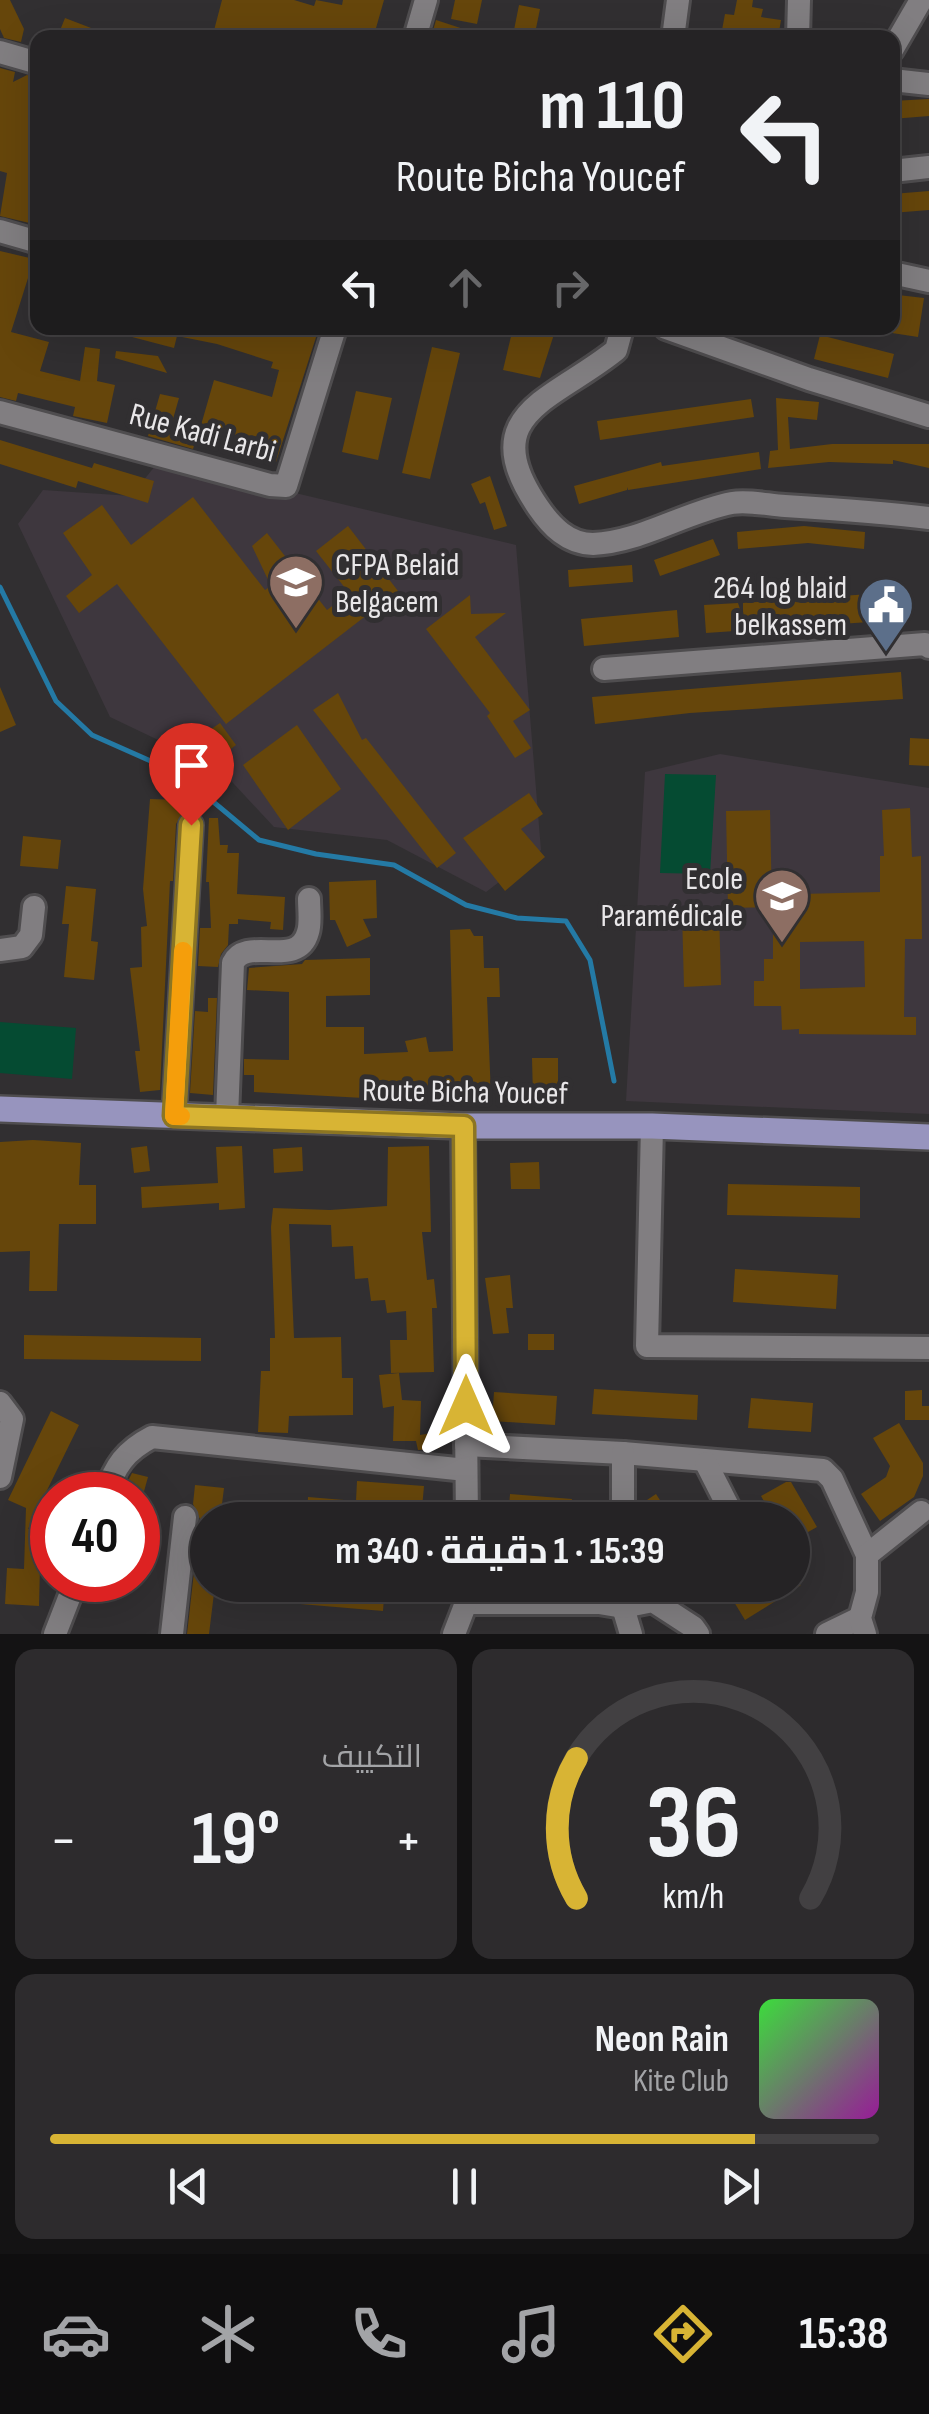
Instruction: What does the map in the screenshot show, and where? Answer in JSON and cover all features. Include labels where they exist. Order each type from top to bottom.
[{"type":"main road","name":"Route Bicha Youcef","points":[[0,1108],[464,1126],[652,1126],[929,1137]]},
{"type":"street","points":[[417,30],[426,0]]},
{"type":"street","points":[[674,30],[678,0]]},
{"type":"street","points":[[798,30],[799,0]]},
{"type":"street","points":[[900,36],[921,0]]},
{"type":"street","points":[[0,52],[30,61]]},
{"type":"street","points":[[900,81],[929,84]]},
{"type":"street","points":[[900,170],[929,168]]},
{"type":"street","points":[[0,231],[30,240]]},
{"type":"street","points":[[900,275],[929,281]]},
{"type":"street","name":"Rue Kadi Larbi","points":[[0,412],[270,485],[286,486],[291,480],[330,335]]},
{"type":"street","points":[[620,335],[616,350],[592,370],[548,396],[520,421],[512,439],[514,462],[531,496],[549,522],[566,537],[591,544],[649,531],[734,502],[929,518]]},
{"type":"street","points":[[686,335],[929,416]]},
{"type":"street","points":[[604,669],[925,644],[929,648]]},
{"type":"street","points":[[174,1116],[191,825]]},
{"type":"street","points":[[227,1118],[237,954],[297,948],[308,934],[309,899]]},
{"type":"street","points":[[0,950],[22,946],[31,935],[34,907]]},
{"type":"street","points":[[464,1126],[466,1502]]},
{"type":"street","points":[[652,1126],[647,1346],[929,1348]]},
{"type":"street","points":[[0,1403],[12,1419],[0,1477]]},
{"type":"street","points":[[113,1472],[132,1447],[152,1437],[466,1470]]},
{"type":"street","points":[[466,1445],[823,1470],[832,1479],[867,1555],[863,1626],[827,1634]]},
{"type":"street","points":[[623,1453],[623,1502]]},
{"type":"street","points":[[706,1463],[726,1502]]},
{"type":"street","points":[[867,1555],[921,1512]]},
{"type":"street","points":[[172,1634],[186,1517]]},
{"type":"street","points":[[55,1634],[67,1602]]},
{"type":"street","points":[[464,1615],[602,1602]]},
{"type":"street","points":[[624,1602],[631,1634]]},
{"type":"street","points":[[655,1602],[694,1627],[698,1634]]},
{"type":"shaded area","name":"CFPA Belaid Belgacem","points":[[159,461],[516,545],[541,850],[486,892],[387,840],[274,827],[221,770],[110,717],[18,524],[43,490],[131,496]]},
{"type":"shaded area","name":"Ecole Paramédicale","points":[[720,754],[929,788],[929,1114],[626,1101],[645,772]]},
{"type":"green space","points":[[665,774],[716,775],[710,874],[660,873]]},
{"type":"green space","points":[[0,1022],[76,1028],[72,1079],[0,1073]]},
{"type":"building","points":[[0,0],[10,0],[24,29],[21,42],[4,38],[0,29]]},
{"type":"building","points":[[222,0],[294,0],[314,6],[316,0],[342,5],[343,0],[384,0],[375,30],[214,30]]},
{"type":"building","points":[[455,0],[482,0],[477,24],[451,19]]},
{"type":"building","points":[[737,0],[753,0],[752,7],[763,9],[761,17],[781,20],[779,30],[722,30],[725,14],[734,15]]},
{"type":"building","points":[[519,5],[540,9],[536,30],[514,30]]},
{"type":"building","points":[[65,18],[96,30],[60,30]]},
{"type":"building","points":[[436,20],[467,30],[433,30]]},
{"type":"building","points":[[0,68],[15,72],[13,82],[30,76],[30,223],[0,216],[7,173],[0,171]]},
{"type":"building","points":[[929,99],[929,116],[900,118],[900,101]]},
{"type":"building","points":[[929,191],[929,210],[900,212],[900,193]]},
{"type":"building","points":[[0,251],[30,258],[30,272],[11,332],[49,342],[40,371],[80,381],[85,347],[100,349],[97,381],[115,385],[107,423],[73,416],[75,407],[18,393],[16,401],[0,397]]},
{"type":"building","points":[[900,295],[924,298],[918,337],[900,334]]},
{"type":"building","points":[[124,335],[317,335],[276,462],[197,439],[214,380],[272,397],[279,370],[271,368],[273,362],[177,336],[174,348]]},
{"type":"building","points":[[511,335],[554,335],[540,378],[503,370]]},
{"type":"building","points":[[820,335],[894,354],[888,378],[814,359]]},
{"type":"building","points":[[432,347],[460,353],[430,479],[402,473]]},
{"type":"building","points":[[116,351],[158,356],[167,373],[115,358]]},
{"type":"building","points":[[356,391],[392,398],[378,460],[342,452]]},
{"type":"building","points":[[160,394],[179,398],[173,419],[200,427],[193,449],[148,436]]},
{"type":"building","points":[[776,398],[819,402],[817,420],[788,417],[790,449],[832,444],[929,444],[929,468],[893,460],[893,464],[829,462],[768,468],[770,451],[778,450]]},
{"type":"building","points":[[751,399],[754,417],[600,440],[597,421]]},
{"type":"building","points":[[0,440],[92,468],[94,463],[154,481],[148,503],[78,481],[76,488],[0,464]]},
{"type":"building","points":[[759,452],[761,469],[628,490],[627,487],[579,504],[574,486],[661,462],[662,466]]},
{"type":"building","points":[[490,476],[507,526],[494,530],[485,502],[480,504],[471,484]]},
{"type":"building","points":[[193,497],[265,590],[271,586],[252,546],[267,533],[327,610],[349,593],[316,551],[348,526],[398,591],[226,724],[117,584],[79,613],[66,596],[92,575],[63,533],[102,505],[131,545]]},
{"type":"building","points":[[804,526],[865,532],[864,549],[808,543],[738,549],[737,532]]},
{"type":"building","points":[[713,539],[720,555],[660,576],[654,560]]},
{"type":"building","points":[[632,565],[633,582],[569,587],[568,570]]},
{"type":"building","points":[[897,592],[899,620],[706,633],[704,605],[738,603],[743,618],[743,603]]},
{"type":"building","points":[[470,595],[471,614],[506,613],[475,637],[530,710],[513,721],[531,748],[515,758],[487,716],[490,713],[426,629]]},
{"type":"building","points":[[677,610],[679,637],[584,646],[581,619]]},
{"type":"building","points":[[901,672],[903,699],[690,713],[595,724],[592,697]]},
{"type":"building","points":[[0,687],[16,725],[0,732]]},
{"type":"building","points":[[338,693],[362,740],[366,738],[456,853],[437,868],[313,710]]},
{"type":"building","points":[[220,723],[236,745],[224,754],[218,747],[212,751],[201,736]]},
{"type":"building","points":[[297,725],[341,789],[288,830],[243,765]]},
{"type":"building","points":[[910,738],[929,739],[929,766],[909,765]]},
{"type":"building","points":[[529,793],[543,814],[521,829],[545,857],[505,891],[463,838]]},
{"type":"building","points":[[150,799],[181,800],[181,815],[176,824],[170,881],[160,1090],[140,1092],[135,1051],[140,1051],[130,968],[142,967],[141,927],[147,926],[143,889]]},
{"type":"building","points":[[910,808],[912,857],[921,856],[922,939],[905,939],[904,1017],[916,1017],[916,1035],[799,1034],[799,1029],[782,1030],[781,1006],[754,1006],[754,981],[764,981],[764,959],[773,959],[773,910],[801,909],[801,894],[880,892],[880,856],[884,856],[882,810]],"holes":[[[864,941],[865,987],[800,989],[800,942]]]},
{"type":"building","points":[[770,810],[772,907],[728,908],[726,811]]},
{"type":"building","points":[[209,818],[218,818],[220,845],[228,845],[227,853],[239,853],[237,894],[285,897],[283,930],[270,929],[271,922],[238,919],[238,924],[229,924],[228,945],[218,967],[198,966],[200,928],[211,928],[206,882]]},
{"type":"building","points":[[23,836],[61,840],[58,869],[20,866]]},
{"type":"building","points":[[376,880],[377,918],[363,919],[371,936],[347,947],[335,920],[330,920],[329,882]]},
{"type":"building","points":[[66,886],[96,889],[91,941],[98,942],[94,980],[64,977],[69,924],[62,924]]},
{"type":"building","points":[[719,910],[721,985],[684,987],[682,912]]},
{"type":"building","points":[[470,929],[474,936],[483,936],[484,968],[499,968],[500,997],[487,997],[491,1096],[382,1099],[254,1092],[254,1075],[244,1075],[244,1059],[289,1060],[289,992],[247,990],[249,968],[302,964],[305,960],[370,958],[370,995],[326,996],[326,1027],[364,1027],[364,1054],[408,1052],[405,1041],[426,1037],[429,1052],[453,1051],[450,930]]},
{"type":"building","points":[[208,998],[217,998],[213,1095],[190,1093],[195,1011],[208,1012]]},
{"type":"building","points":[[532,1058],[558,1058],[558,1097],[533,1097]]},
{"type":"building","points":[[0,1142],[81,1143],[79,1185],[96,1185],[96,1224],[59,1224],[57,1291],[29,1291],[30,1251],[0,1252]]},
{"type":"building","points":[[147,1146],[150,1171],[134,1173],[131,1148]]},
{"type":"building","points":[[242,1146],[245,1208],[219,1210],[219,1203],[142,1208],[141,1187],[218,1183],[216,1147]]},
{"type":"building","points":[[429,1146],[431,1232],[422,1232],[427,1280],[434,1279],[437,1308],[432,1308],[434,1372],[391,1373],[390,1340],[407,1340],[406,1311],[387,1313],[385,1300],[371,1301],[368,1278],[355,1279],[353,1246],[332,1247],[331,1225],[289,1224],[294,1338],[341,1337],[342,1378],[353,1378],[353,1415],[289,1416],[288,1433],[258,1432],[261,1371],[270,1371],[270,1338],[275,1338],[273,1208],[387,1206],[388,1147]]},
{"type":"building","points":[[302,1147],[303,1171],[274,1173],[273,1149]]},
{"type":"building","points":[[539,1162],[540,1189],[511,1189],[510,1163]]},
{"type":"building","points":[[728,1184],[860,1187],[860,1218],[727,1215]]},
{"type":"building","points":[[735,1269],[838,1275],[836,1309],[733,1302]]},
{"type":"building","points":[[510,1275],[513,1308],[506,1308],[509,1333],[493,1334],[485,1278]]},
{"type":"building","points":[[528,1334],[554,1334],[554,1350],[528,1350]]},
{"type":"building","points":[[24,1335],[201,1338],[201,1361],[24,1359]]},
{"type":"building","points":[[399,1373],[402,1400],[421,1401],[420,1435],[438,1432],[440,1448],[418,1450],[416,1441],[393,1441],[394,1406],[383,1408],[379,1375]]},
{"type":"building","points":[[594,1389],[698,1395],[697,1420],[592,1414]]},
{"type":"building","points":[[922,1390],[922,1406],[929,1406],[929,1420],[905,1420],[905,1391]]},
{"type":"building","points":[[494,1392],[557,1396],[555,1425],[492,1421]]},
{"type":"building","points":[[751,1398],[813,1403],[811,1432],[748,1428]]},
{"type":"building","points":[[51,1411],[79,1425],[56,1472],[30,1472],[30,1602],[39,1602],[39,1606],[5,1604],[7,1568],[24,1569],[26,1508],[8,1500]]},
{"type":"building","points":[[899,1423],[923,1463],[923,1476],[914,1497],[880,1521],[861,1494],[886,1477],[890,1466],[873,1438]]},
{"type":"building","points":[[357,1481],[424,1486],[423,1502],[308,1502],[308,1497],[356,1501]]},
{"type":"building","points":[[791,1482],[803,1502],[764,1502],[761,1496]]},
{"type":"building","points":[[195,1485],[224,1488],[222,1502],[193,1502]]},
{"type":"building","points":[[510,1494],[572,1499],[572,1502],[509,1502]]},
{"type":"building","points":[[656,1494],[661,1502],[644,1502]]},
{"type":"building","points":[[191,1602],[213,1602],[209,1634],[187,1634]]},
{"type":"building","points":[[300,1602],[384,1602],[383,1611]]},
{"type":"building","points":[[734,1602],[774,1602],[745,1620]]},
{"type":"waterway","points":[[0,587],[56,701],[92,735],[180,774],[259,840],[316,854],[394,865],[466,905],[517,918],[566,921],[590,960],[614,1081]]},
{"type":"slow traffic","points":[[181,1116],[174,1116],[183,951]]},
{"type":"place","name":"CFPA Belaid Belgacem","points":[[296,631]]},
{"type":"place","name":"264 log blaid belkassem","points":[[886,654]]},
{"type":"place","name":"Ecole Paramédicale","points":[[782,945]]},
{"type":"route","points":[[191,825],[174,1116],[464,1126],[466,1406]]}]
